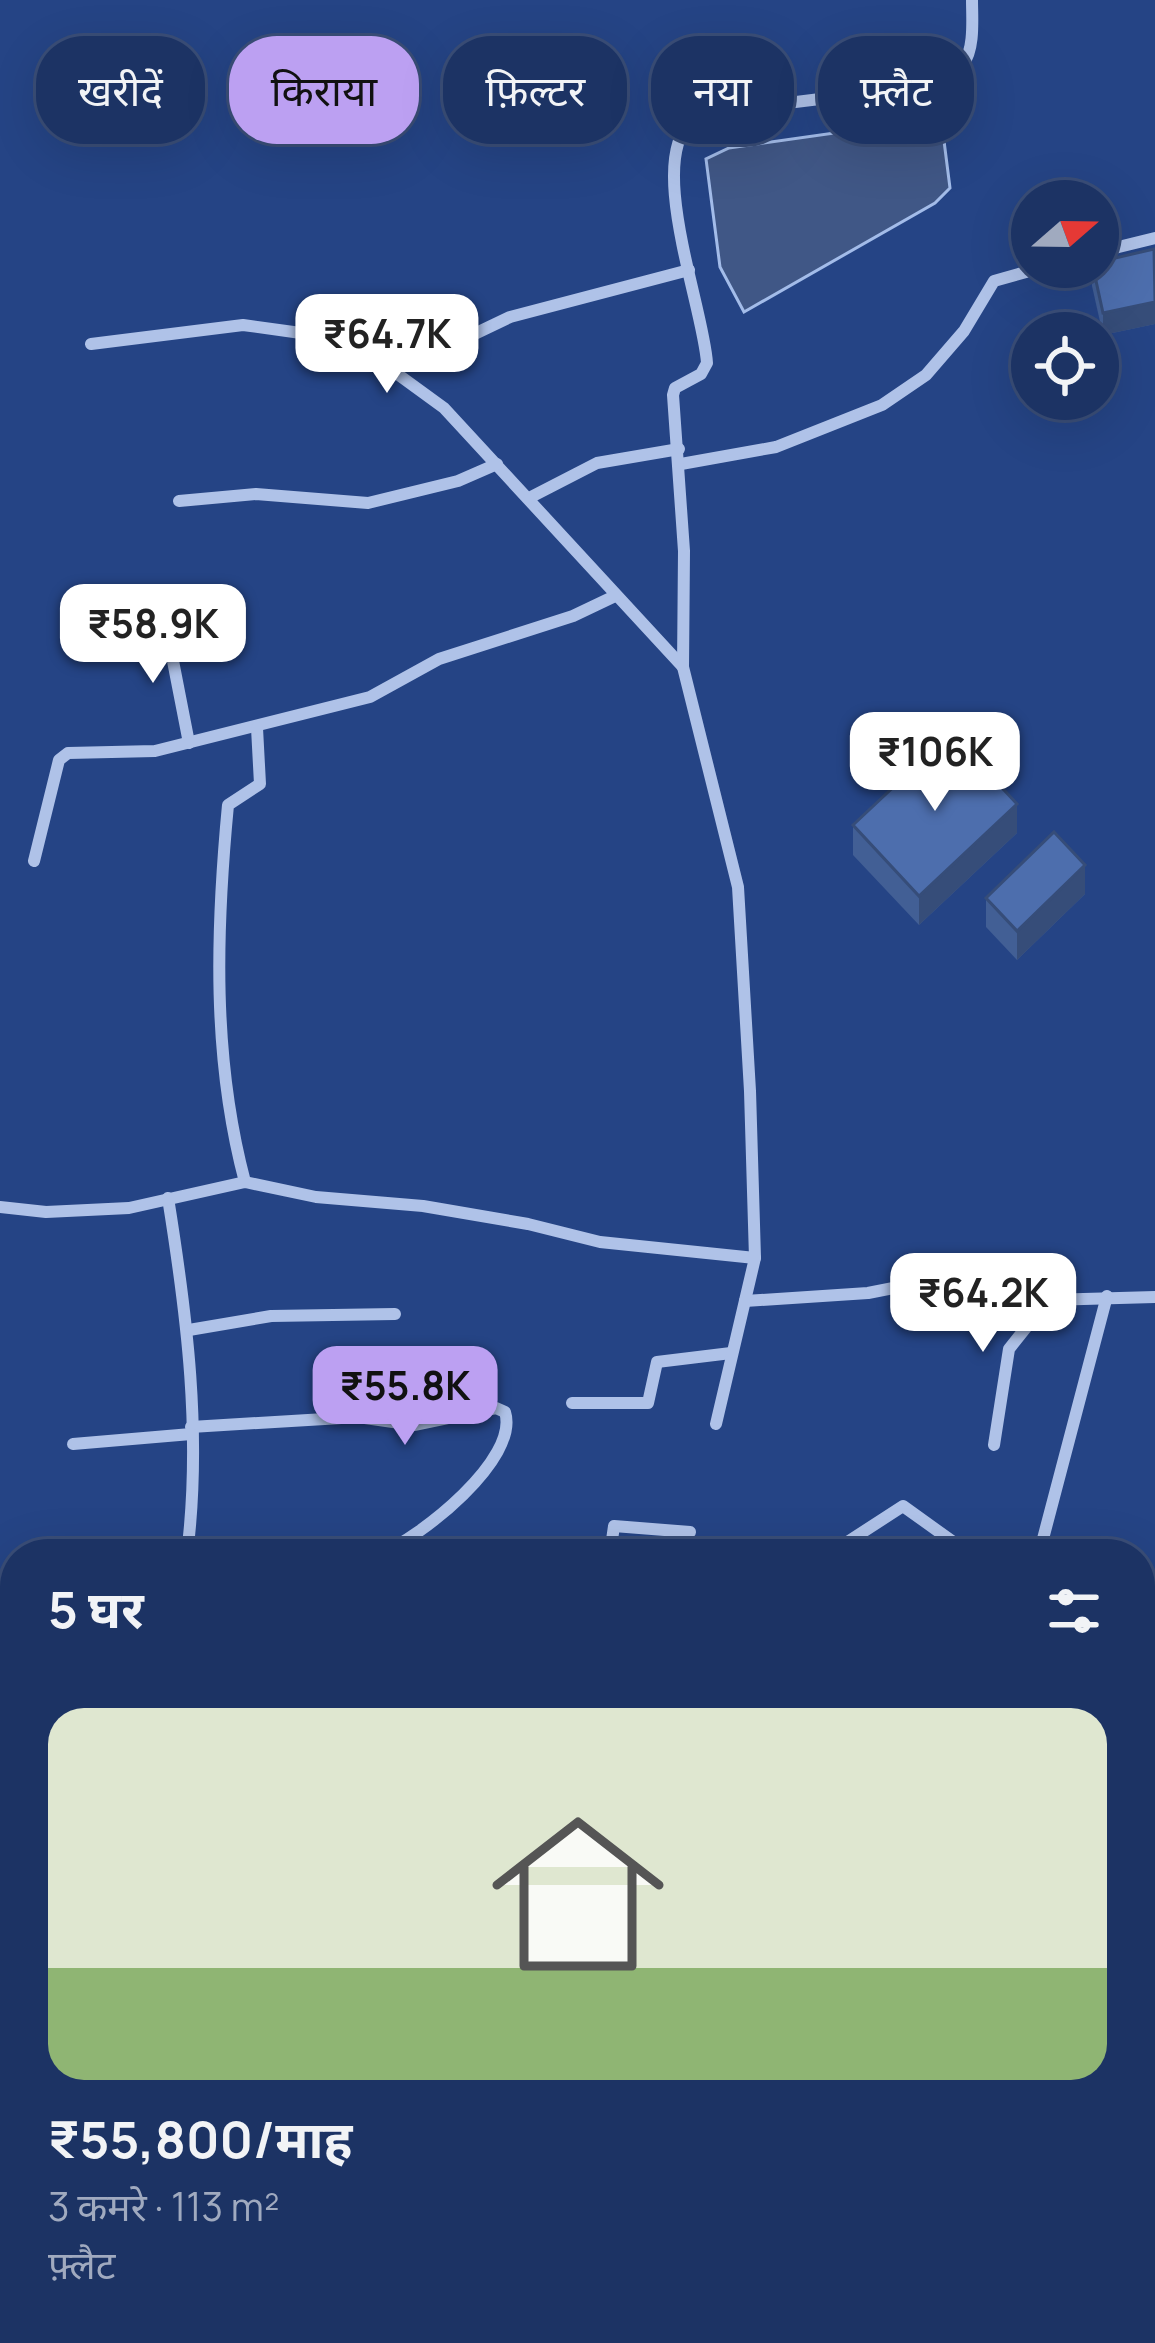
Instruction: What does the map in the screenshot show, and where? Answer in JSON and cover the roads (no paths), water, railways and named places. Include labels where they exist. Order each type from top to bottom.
[{"type":"street","points":[[716,1424],[755,1258],[738,887],[683,667],[675,388],[701,374],[707,363],[674,184],[681,137],[692,120],[717,111],[917,85],[952,72],[969,51],[972,0]]},
{"type":"street","points":[[1119,247],[1155,238]]},
{"type":"street","points":[[386,365],[420,360],[509,317],[689,270]]},
{"type":"street","points":[[529,498],[597,464],[776,447],[881,405],[926,375],[964,331],[994,281],[1011,276]]},
{"type":"street","points":[[91,344],[243,325],[308,334],[386,365],[444,408],[683,667]]},
{"type":"street","points":[[179,501],[256,494],[368,503],[458,481],[497,464]]},
{"type":"street","points":[[34,861],[59,760],[68,753],[135,753],[189,743],[370,697],[439,659],[573,616],[615,596]]},
{"type":"street","points":[[165,620],[189,743]]},
{"type":"street","points":[[245,1182],[231,1129],[216,937],[228,805],[260,784],[257,728]]},
{"type":"street","points":[[0,1207],[105,1210],[245,1182],[316,1197],[507,1220],[601,1242],[755,1258]]},
{"type":"street","points":[[168,1198],[189,1330],[187,1539]]},
{"type":"street","points":[[746,1301],[868,1293],[974,1272],[1048,1300],[1155,1297]]},
{"type":"street","points":[[1043,1539],[1107,1296]]},
{"type":"street","points":[[994,1445],[1009,1348],[1048,1300]]},
{"type":"street","points":[[189,1330],[271,1316],[395,1314]]},
{"type":"street","points":[[572,1403],[648,1403],[657,1362],[731,1353]]},
{"type":"street","points":[[73,1444],[358,1417],[414,1425],[496,1408],[505,1412],[508,1424],[503,1436],[458,1505],[404,1539]]},
{"type":"street","points":[[853,1539],[903,1506],[949,1539]]},
{"type":"street","points":[[610,1539],[618,1525],[690,1532]]},
{"type":"water","points":[[818,135],[818,144],[944,144],[950,188],[935,203],[744,312],[720,267],[706,159],[729,148],[794,144],[794,139]]}]
